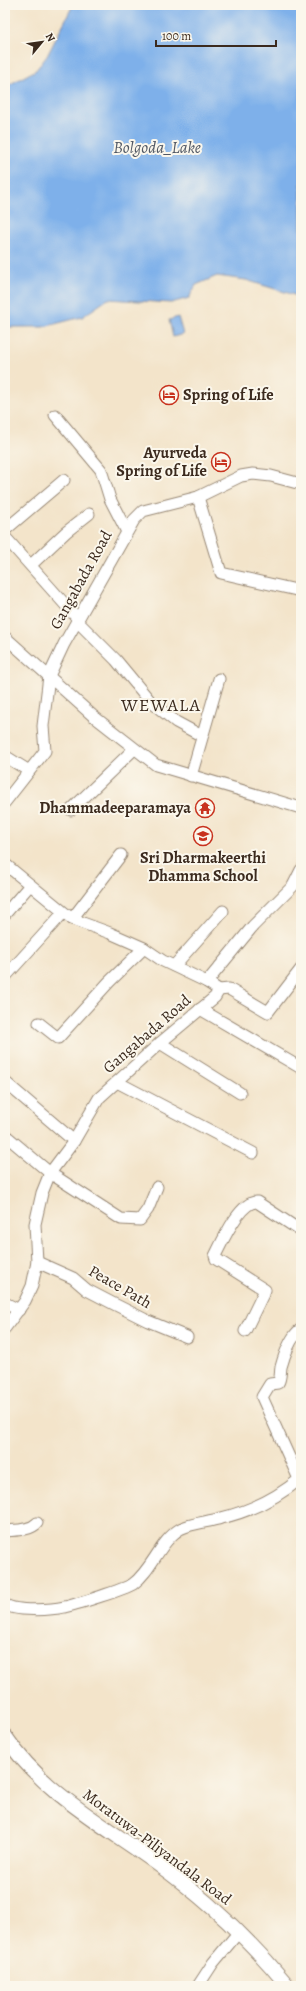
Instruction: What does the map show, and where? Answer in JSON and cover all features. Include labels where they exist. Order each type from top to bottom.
[{"type":"main road","name":"Moratuwa-Piliyandala Road","points":[[5,1736],[24,1762],[55,1791],[157,1864],[220,1915],[288,1986]]},
{"type":"street","points":[[55,415],[101,470],[110,499],[126,530]]},
{"type":"street","name":"Gangabada Road","points":[[5,802],[45,751],[43,726],[49,676],[126,530],[143,511],[198,497],[240,476],[253,474],[271,476],[301,484]]},
{"type":"street","points":[[5,530],[64,480]]},
{"type":"street","points":[[198,497],[221,573],[301,591]]},
{"type":"street","points":[[31,565],[66,532],[89,514]]},
{"type":"street","points":[[5,537],[150,700],[176,722],[202,736]]},
{"type":"street","points":[[5,637],[134,749],[156,764],[191,776],[301,808]]},
{"type":"street","points":[[191,776],[218,679]]},
{"type":"street","points":[[71,810],[134,749]]},
{"type":"street","points":[[5,756],[29,771]]},
{"type":"street","points":[[5,977],[67,916],[121,855]]},
{"type":"street","name":"Gangabada Road","points":[[5,864],[67,916],[144,948],[174,966],[208,982],[219,990],[215,997],[160,1043],[99,1098],[74,1141],[50,1173],[42,1193],[35,1224],[38,1262],[32,1286],[19,1310],[5,1328]]},
{"type":"street","points":[[208,982],[253,926],[293,886],[301,870]]},
{"type":"street","points":[[5,914],[30,885]]},
{"type":"street","points":[[174,966],[223,911]]},
{"type":"street","points":[[38,1023],[58,1038],[93,998],[144,948]]},
{"type":"street","points":[[219,990],[229,990],[268,1012],[301,969]]},
{"type":"street","points":[[200,1009],[301,1068]]},
{"type":"street","points":[[160,1043],[240,1093]]},
{"type":"street","points":[[5,1082],[74,1141]]},
{"type":"street","points":[[117,1082],[253,1153]]},
{"type":"street","points":[[5,1134],[50,1173],[121,1219],[130,1221],[140,1220],[148,1209],[157,1186]]},
{"type":"street","points":[[245,1331],[265,1290],[216,1259],[215,1256],[228,1230],[246,1206],[251,1202],[257,1202],[301,1231]]},
{"type":"street","name":"Peace Path","points":[[38,1262],[73,1278],[87,1290],[148,1321],[187,1336]]},
{"type":"street","points":[[5,1303],[19,1310]]},
{"type":"street","points":[[5,1604],[9,1607],[28,1609],[64,1607],[132,1584],[152,1564],[171,1536],[181,1529],[244,1513],[282,1493],[300,1478],[262,1397],[270,1384],[278,1383],[280,1381],[281,1368],[286,1353],[301,1330]]},
{"type":"street","points":[[5,1532],[34,1527],[37,1523]]},
{"type":"street","points":[[198,1986],[213,1963],[238,1933]]},
{"type":"water","name":"Bolgoda_Lake","points":[[73,5],[301,5],[301,297],[246,280],[217,276],[196,285],[189,298],[171,303],[108,299],[82,317],[43,327],[9,327],[5,332],[5,87],[36,70],[47,56]]},
{"type":"water","points":[[178,317],[183,334],[173,337],[169,320]]},
{"type":"place","name":"Spring of Life","points":[[169,395]]},
{"type":"place","name":"Ayurveda Spring of Life","points":[[221,462]]},
{"type":"place","name":"Dhammadeeparamaya","points":[[205,808]]},
{"type":"place","name":"Sri Dharmakeerthi Dhamma School","points":[[203,836]]},
{"type":"district","name":"WEWALA","points":[[161,705]]}]
